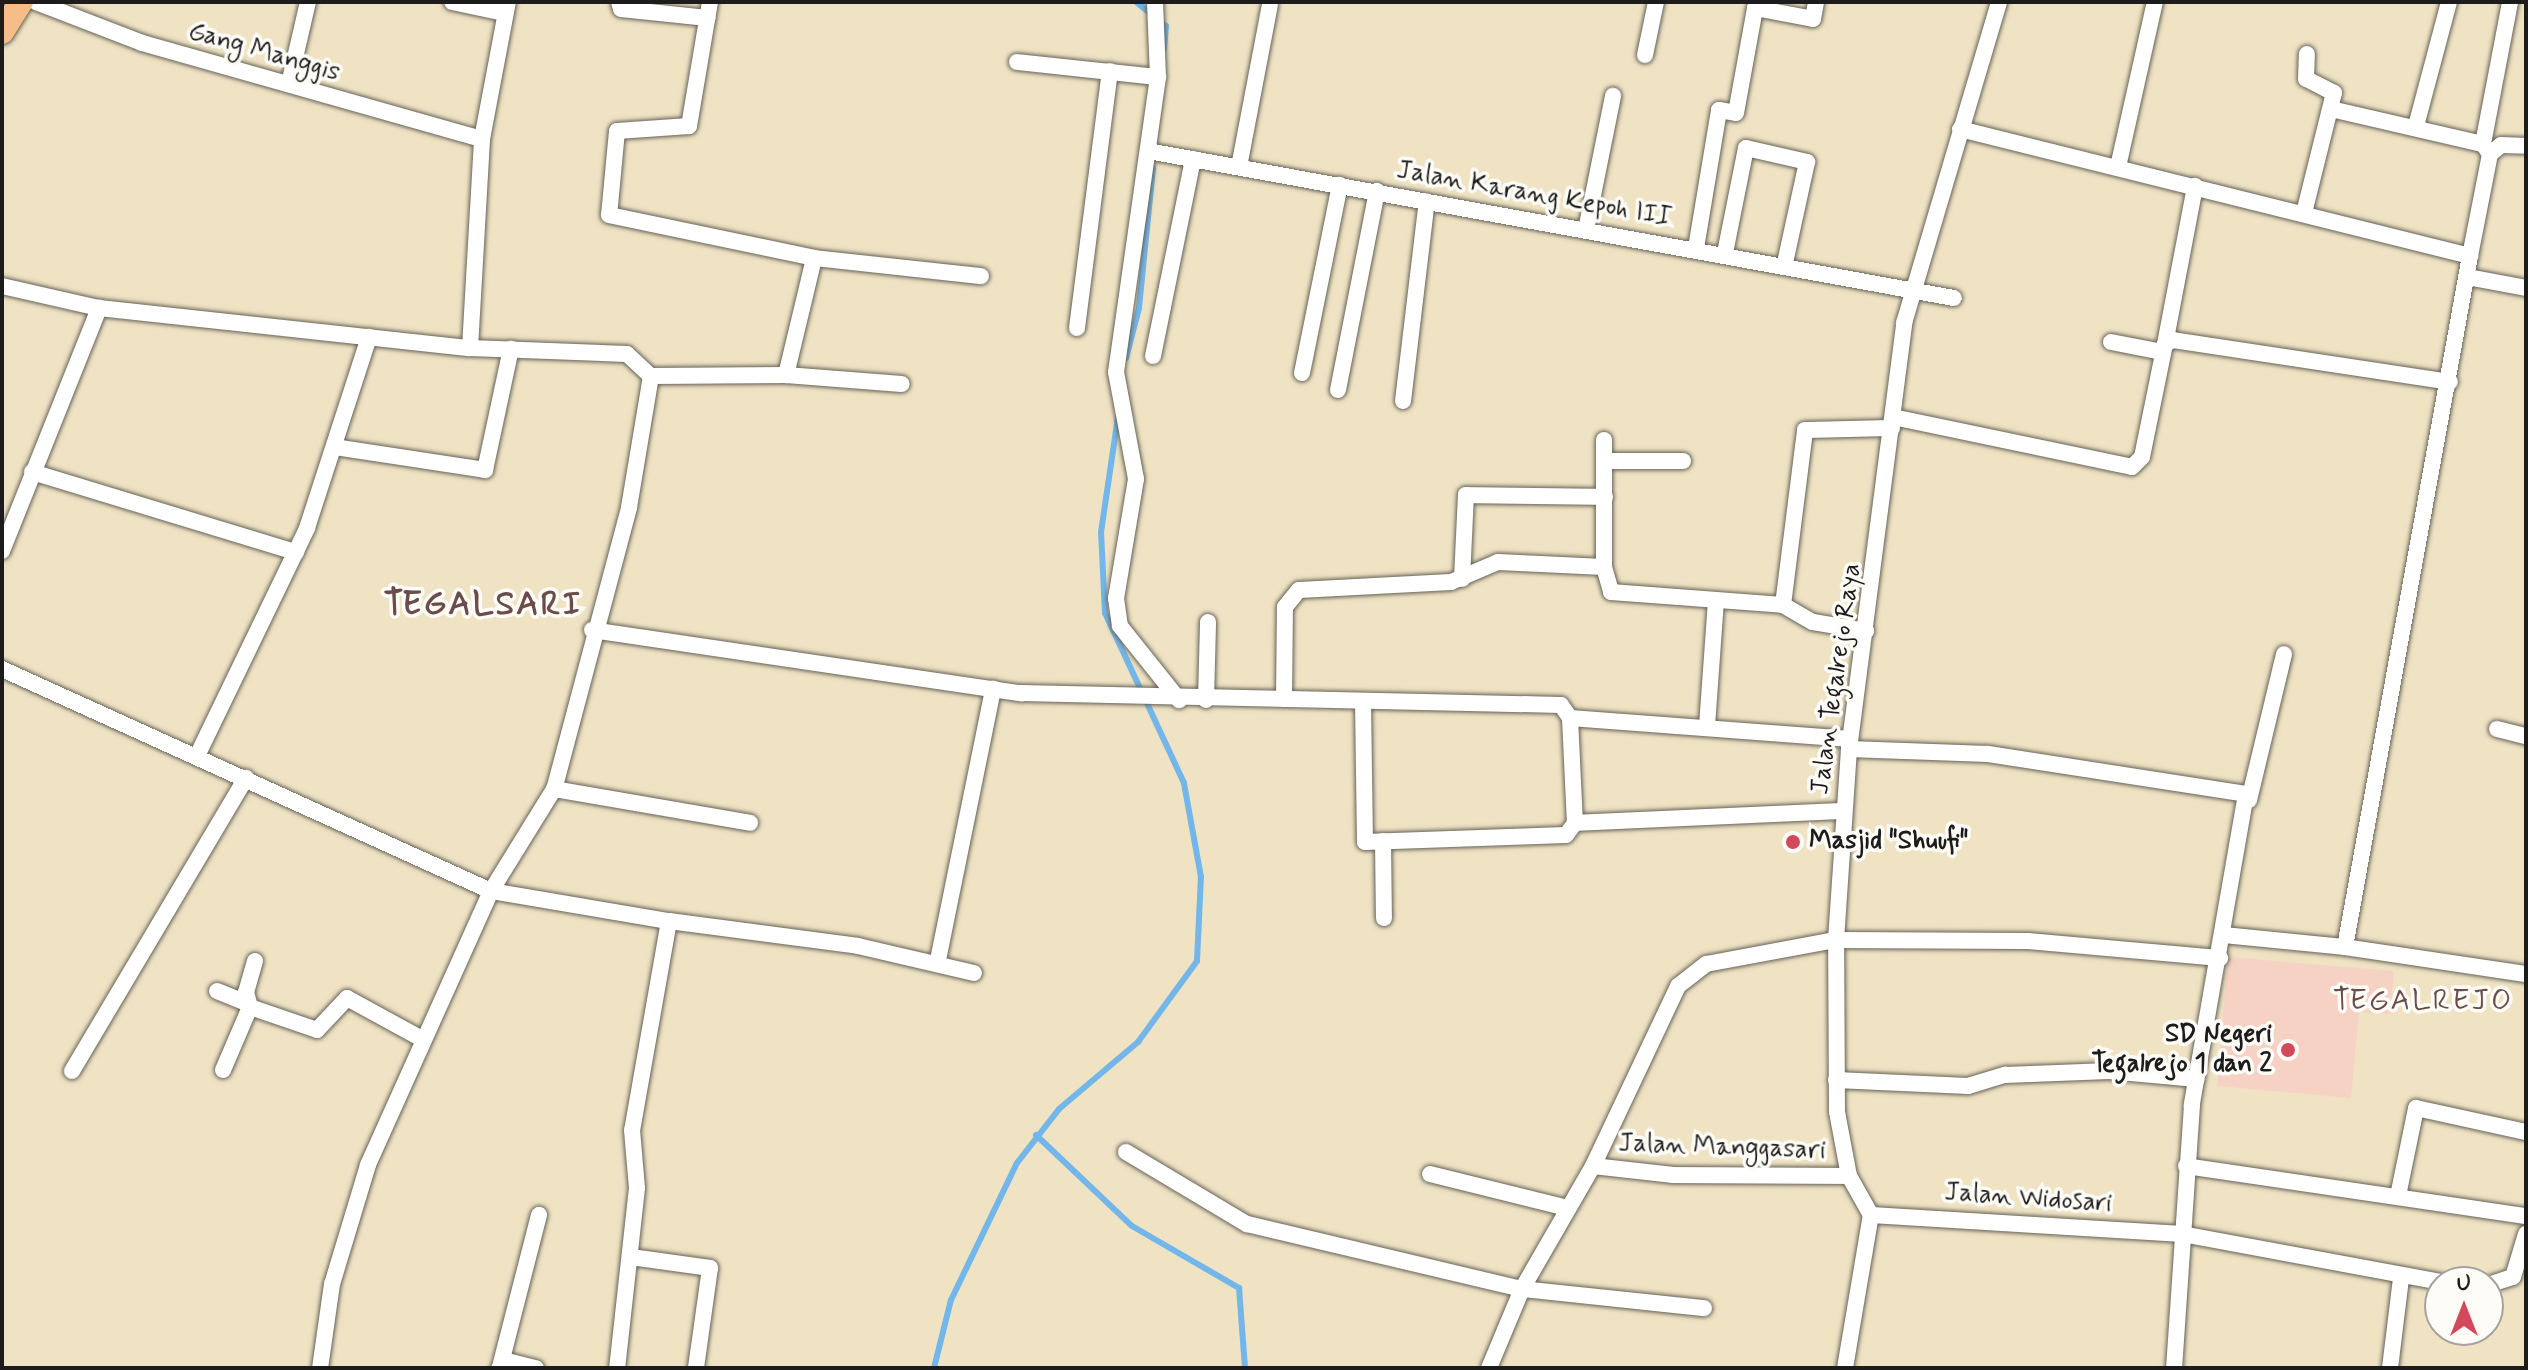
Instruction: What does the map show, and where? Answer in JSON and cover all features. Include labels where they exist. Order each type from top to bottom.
[{"type":"main road","points":[[2,32],[21,2]]},
{"type":"street","name":"Gang Manggis","points":[[36,2],[142,43],[482,139]]},
{"type":"street","points":[[289,84],[308,2]]},
{"type":"street","points":[[452,2],[506,8],[482,139],[470,348]]},
{"type":"street","points":[[619,2],[621,9],[709,10],[689,126],[617,131],[609,215],[814,258],[981,276]]},
{"type":"street","points":[[1645,55],[1656,2]]},
{"type":"street","points":[[1696,248],[1719,110],[1736,113],[1755,8],[1813,19],[1816,2]]},
{"type":"street","name":"Jalan Tegalrejo Raya","points":[[1871,1215],[1849,1176],[1836,1080],[1836,940],[1850,744],[1912,290],[1999,2]]},
{"type":"street","points":[[2118,167],[2155,2]]},
{"type":"street","points":[[2416,126],[2449,2]]},
{"type":"street","points":[[2345,947],[2450,382],[2510,2]]},
{"type":"street","points":[[1155,5],[1158,77],[1156,152],[1121,320],[1116,372],[1136,479],[1116,598],[1120,626],[1179,700]]},
{"type":"street","points":[[1239,167],[1270,5]]},
{"type":"street","points":[[2304,213],[2331,109],[2332,88],[2304,75],[2307,54]]},
{"type":"street","points":[[1017,62],[1158,77]]},
{"type":"street","points":[[1077,328],[1110,71]]},
{"type":"street","points":[[1586,230],[1613,96]]},
{"type":"street","points":[[2331,109],[2416,126],[2486,149],[2525,141]]},
{"type":"street","points":[[1960,129],[2470,256]]},
{"type":"street","points":[[1725,253],[1746,148],[1807,162],[1785,263]]},
{"type":"street","name":"Jalan Karang Kepoh III","points":[[1156,152],[1785,263],[1954,298]]},
{"type":"street","points":[[1153,356],[1193,159]]},
{"type":"street","points":[[1302,373],[1340,185]]},
{"type":"street","points":[[1783,605],[1805,430],[1892,423],[2132,467],[2142,457],[2195,186]]},
{"type":"street","points":[[1338,390],[1377,191]]},
{"type":"street","points":[[1403,401],[1427,201]]},
{"type":"street","points":[[786,375],[814,258]]},
{"type":"street","points":[[2468,277],[2526,288]]},
{"type":"street","points":[[2,286],[99,308],[470,348],[627,354],[651,376],[786,375],[902,384]]},
{"type":"street","points":[[2,551],[99,308]]},
{"type":"street","points":[[197,756],[296,552],[335,447],[369,337]]},
{"type":"street","points":[[2111,342],[2164,348],[2193,340],[2450,382]]},
{"type":"street","points":[[335,447],[485,470],[511,349]]},
{"type":"street","points":[[320,1368],[349,1222],[422,1039],[491,891],[554,789],[592,630],[629,508],[651,376]]},
{"type":"street","points":[[1604,440],[1604,567],[1611,592],[1783,605],[1813,622],[1866,631]]},
{"type":"street","points":[[1605,461],[1683,461]]},
{"type":"street","points":[[32,472],[296,552]]},
{"type":"street","points":[[1462,579],[1466,495],[1605,497]]},
{"type":"street","points":[[1284,699],[1291,594],[1462,579],[1498,562],[1604,567]]},
{"type":"street","points":[[1707,726],[1716,600]]},
{"type":"street","points":[[1206,700],[1208,622]]},
{"type":"street","points":[[592,630],[993,689],[1104,699],[1556,704],[1570,718],[1707,726],[1850,744],[1988,754],[2209,783],[2239,790],[2249,800]]},
{"type":"street","points":[[2174,1368],[2170,1234],[2186,1166],[2197,1079],[2249,800],[2284,654]]},
{"type":"street","points":[[2,669],[491,891],[669,921],[938,960],[974,973]]},
{"type":"street","points":[[938,960],[993,689]]},
{"type":"street","points":[[1363,701],[1365,842],[1566,835],[1575,823],[1570,718]]},
{"type":"street","points":[[2497,729],[2526,736]]},
{"type":"street","points":[[72,1071],[246,778]]},
{"type":"street","points":[[554,789],[750,823]]},
{"type":"street","points":[[1575,823],[1844,811]]},
{"type":"street","points":[[1383,841],[1384,918]]},
{"type":"street","points":[[617,1368],[637,1188],[632,1130],[669,921]]},
{"type":"street","points":[[2224,935],[2345,947],[2526,974]]},
{"type":"street","points":[[1489,1368],[1522,1289],[1593,1166],[1658,1022],[1690,973],[1722,958],[1836,940],[2028,941],[2220,958]]},
{"type":"street","points":[[223,1070],[248,1005],[255,961]]},
{"type":"street","points":[[217,991],[317,1030],[340,1000],[351,999],[422,1039]]},
{"type":"street","points":[[1836,1080],[1968,1086],[2005,1075],[2109,1071],[2197,1079]]},
{"type":"street","points":[[2398,1196],[2416,1108],[2526,1132]]},
{"type":"street","points":[[1126,1152],[1247,1224],[1522,1289],[1665,1298],[1704,1308]]},
{"type":"street","name":"Jalan Manggasari","points":[[1593,1166],[1673,1175],[1849,1176]]},
{"type":"street","points":[[2186,1166],[2526,1216]]},
{"type":"street","points":[[1430,1174],[1567,1208]]},
{"type":"street","points":[[536,1368],[500,1366],[539,1215]]},
{"type":"street","points":[[1845,1368],[1871,1215]]},
{"type":"street","name":"Jalan Widosari","points":[[1871,1215],[2170,1234],[2424,1280]]},
{"type":"street","points":[[2504,1280],[2513,1277],[2526,1234]]},
{"type":"street","points":[[631,1257],[710,1268],[696,1368]]},
{"type":"street","points":[[2390,1368],[2401,1278]]},
{"type":"shaded area","name":"SD Negeri Tegalrejo 1 dan 2","points":[[2228,957],[2394,971],[2390,1014],[2359,1012],[2351,1098],[2217,1086]]},
{"type":"waterway","points":[[1136,2],[1166,26],[1164,49]]},
{"type":"waterway","points":[[1126,358],[1139,308],[1153,168]]},
{"type":"waterway","points":[[934,1368],[951,1300],[1017,1163],[1059,1109],[1138,1042],[1197,961],[1201,877],[1184,783],[1105,613],[1101,532],[1118,417]]},
{"type":"waterway","points":[[1036,1135],[1132,1226],[1239,1288],[1245,1368]]},
{"type":"place","name":"Masjid \"Shuufi\"","points":[[1793,842]]},
{"type":"place","name":"SD Negeri Tegalrejo 1 dan 2","points":[[2288,1050]]},
{"type":"district","name":"TEGALSARI","points":[[483,605]]},
{"type":"district","name":"TEGALREJO","points":[[2423,1001]]}]
